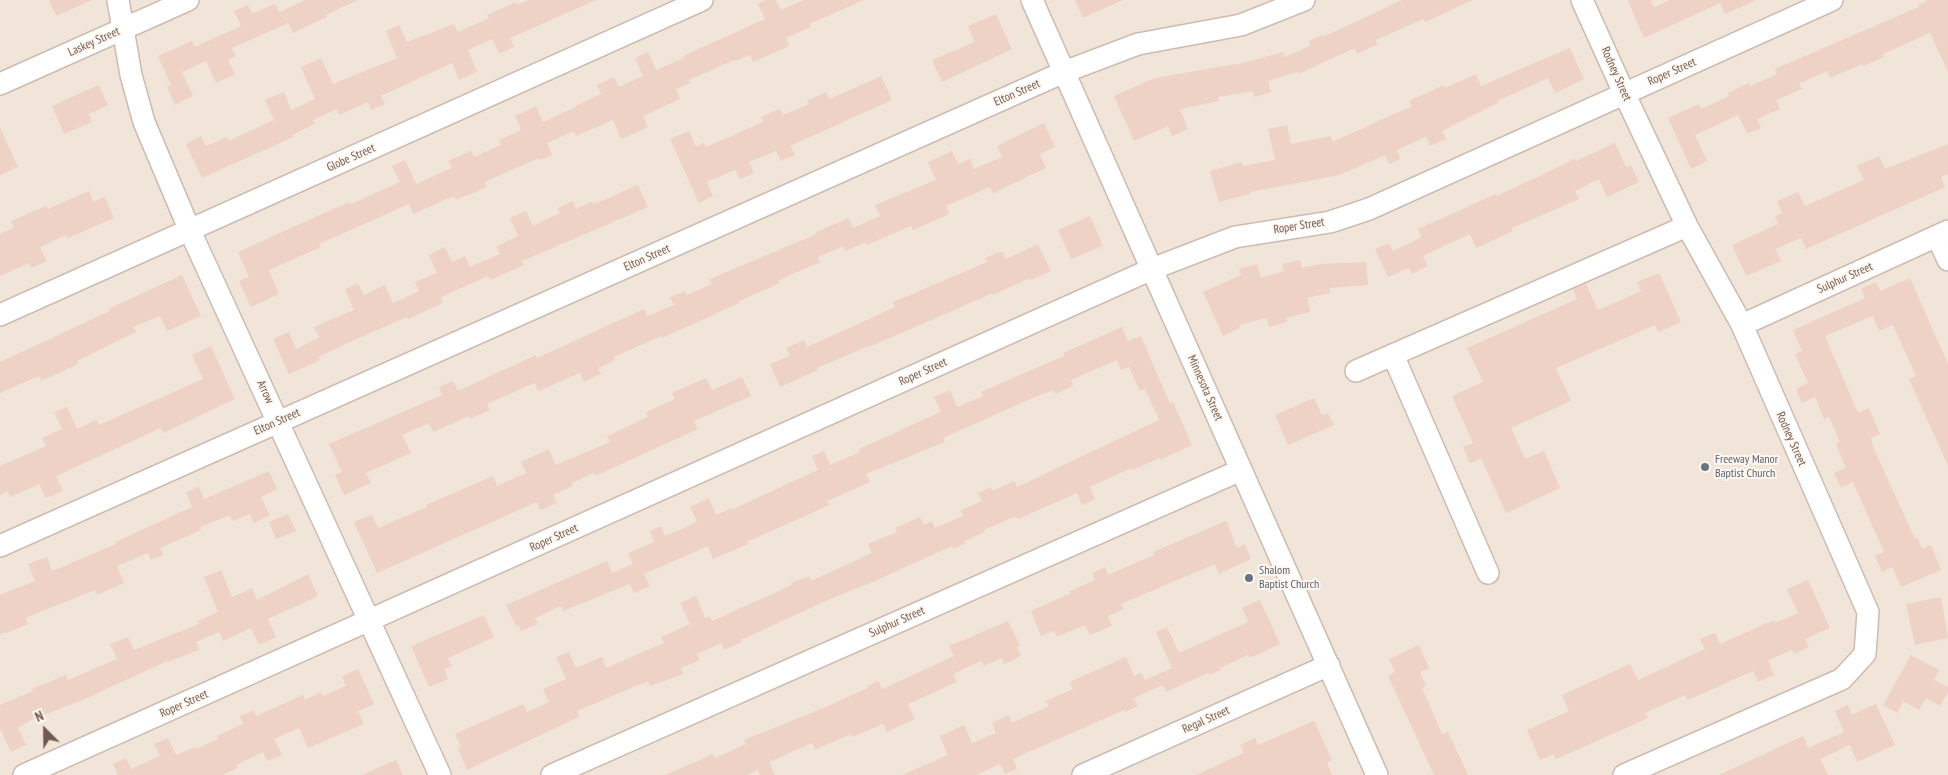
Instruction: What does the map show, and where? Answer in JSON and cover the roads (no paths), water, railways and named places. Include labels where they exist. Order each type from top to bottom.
[{"type":"street","name":"Arrow","points":[[118,0],[122,29],[144,122],[190,231],[368,622],[440,775]]},
{"type":"street","name":"Laskey Street","points":[[0,84],[188,0]]},
{"type":"street","name":"Globe Street","points":[[0,315],[702,0]]},
{"type":"street","name":"Minnesota Street","points":[[1032,0],[1378,775]]},
{"type":"street","name":"Elton Street","points":[[0,546],[1064,72],[1138,44],[1241,25],[1304,0]]},
{"type":"street","name":"Rodney Street","points":[[1582,0],[1687,226],[1742,325],[1868,612],[1865,654],[1842,679],[1655,769],[1624,775]]},
{"type":"street","name":"Roper Street","points":[[24,775],[1152,269],[1235,237],[1330,222],[1369,210],[1832,0]]},
{"type":"street","points":[[1356,371],[1687,226]]},
{"type":"street","points":[[1942,234],[1948,260]]},
{"type":"street","name":"Sulphur Street","points":[[1742,325],[1942,234]]},
{"type":"street","points":[[1393,355],[1488,573]]},
{"type":"street","name":"Sulphur Street","points":[[552,775],[1241,470]]},
{"type":"street","name":"Regal Street","points":[[1083,775],[1328,666]]},
{"type":"place","name":"Freeway Manor Baptist Church","points":[[1705,467]]},
{"type":"place","name":"Shalom Baptist Church","points":[[1249,578]]}]
